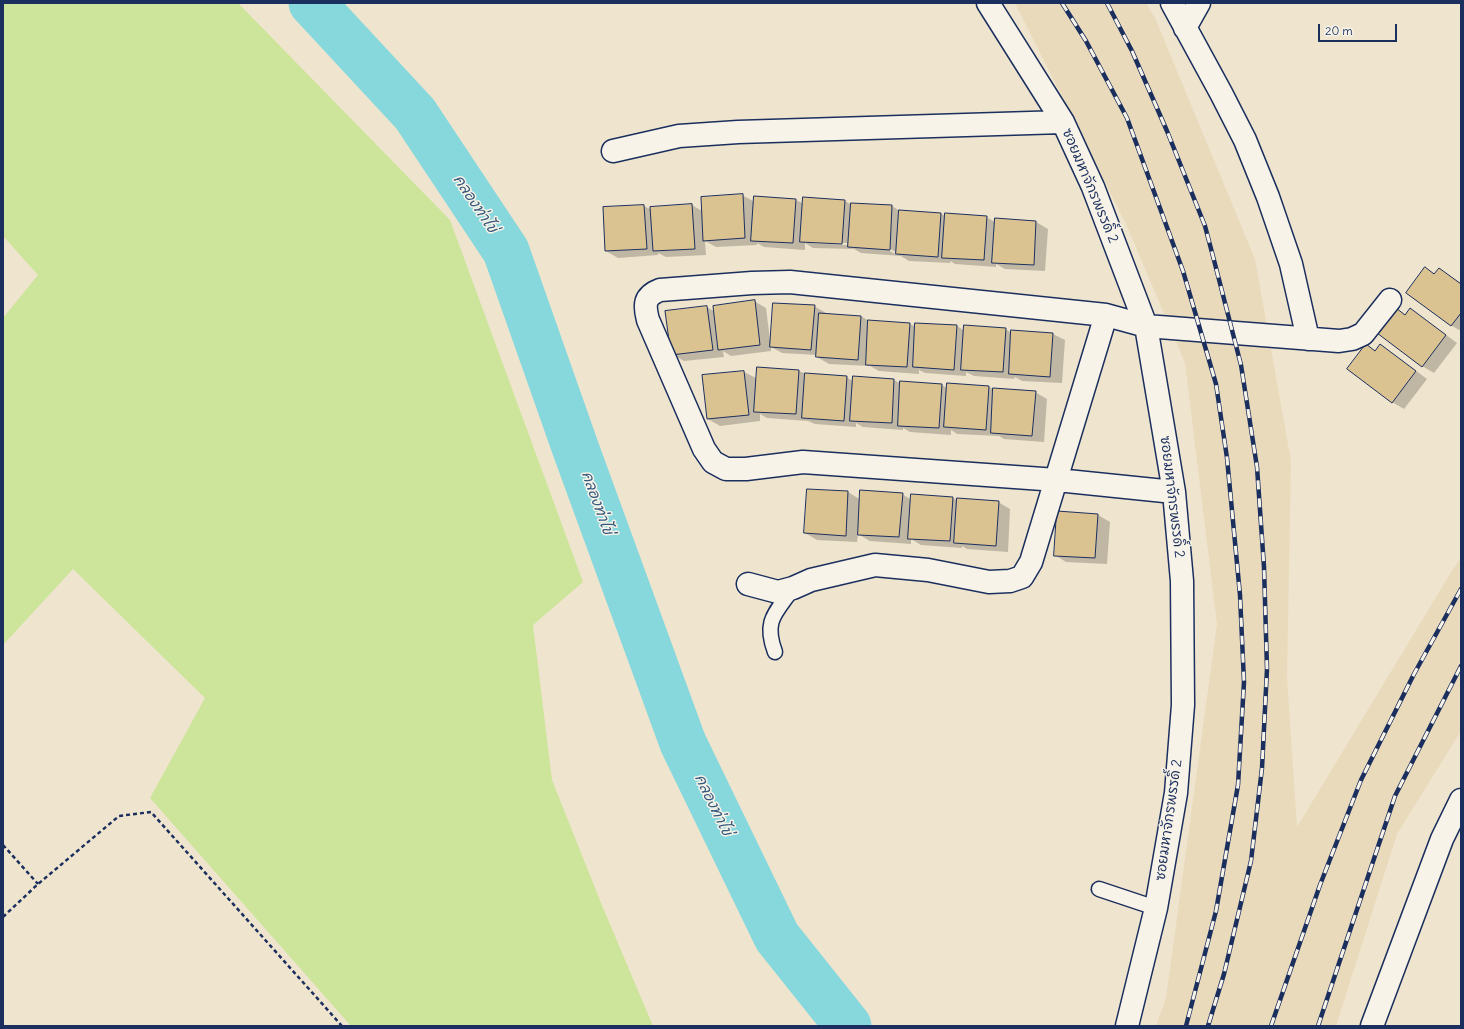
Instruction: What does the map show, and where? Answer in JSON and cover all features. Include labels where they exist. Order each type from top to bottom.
[{"type":"street","name":"ซอยมหาจักรพรรดิ์ 2","points":[[988,3],[1063,122],[1093,186],[1146,326],[1174,492],[1182,581],[1183,705],[1176,793],[1156,908],[1127,1026]]},
{"type":"street","points":[[1172,3],[1245,140],[1268,197],[1291,264],[1308,339]]},
{"type":"street","points":[[1185,28],[1200,3]]},
{"type":"street","points":[[613,151],[678,136],[738,132],[1063,122]]},
{"type":"street","points":[[1174,492],[1057,480],[803,462],[746,469],[726,469],[713,462],[704,449],[648,320],[645,310],[647,300],[653,293],[660,290],[752,283],[790,282],[1106,315],[1146,326],[1339,341],[1352,339],[1363,334],[1390,300]]},
{"type":"street","points":[[748,584],[778,592],[793,588],[811,580],[875,564],[928,570],[989,582],[1010,581],[1022,577],[1031,562],[1106,315]]},
{"type":"street","points":[[1372,1026],[1442,839],[1461,800]]},
{"type":"lane","points":[[774,652],[770,640],[769,629],[771,621],[793,588]]},
{"type":"lane","points":[[1099,889],[1156,908]]},
{"type":"path","points":[[3,917],[38,884],[119,816],[151,812],[342,1026]]},
{"type":"path","points":[[3,845],[38,884]]},
{"type":"shaded area","points":[[1015,3],[1146,3],[1155,18],[1255,259],[1291,461],[1287,677],[1297,827],[1453,569],[1461,559],[1461,731],[1397,834],[1336,1026],[1156,1026],[1166,998],[1217,624],[1185,363],[1126,224]]},
{"type":"green space","points":[[3,3],[238,3],[450,220],[583,582],[533,625],[552,780],[601,903],[653,1026],[351,1026],[150,798],[205,698],[73,569],[3,645],[3,318],[38,275],[3,236]]},
{"type":"building","points":[[743,194],[745,238],[703,241],[701,197]]},
{"type":"building","points":[[754,196],[796,199],[793,243],[751,241]]},
{"type":"building","points":[[803,197],[845,200],[842,244],[800,242]]},
{"type":"building","points":[[851,203],[892,205],[890,250],[848,247]]},
{"type":"building","points":[[692,204],[695,249],[653,251],[650,207]]},
{"type":"building","points":[[644,205],[647,249],[605,251],[603,207]]},
{"type":"building","points":[[899,210],[941,213],[938,257],[896,254]]},
{"type":"building","points":[[945,213],[987,216],[984,260],[942,258]]},
{"type":"building","points":[[995,218],[1036,221],[1034,265],[992,263]]},
{"type":"building","points":[[1425,267],[1434,274],[1439,268],[1461,284],[1461,313],[1451,326],[1406,293]]},
{"type":"building","points":[[755,300],[760,345],[718,350],[713,306]]},
{"type":"building","points":[[773,303],[815,305],[811,350],[770,347]]},
{"type":"building","points":[[707,306],[713,350],[671,355],[665,311]]},
{"type":"building","points":[[1396,308],[1405,315],[1410,308],[1446,335],[1422,367],[1377,333]]},
{"type":"building","points":[[819,313],[861,316],[858,360],[816,357]]},
{"type":"building","points":[[868,320],[910,323],[907,367],[866,365]]},
{"type":"building","points":[[915,323],[957,325],[954,370],[913,367]]},
{"type":"building","points":[[964,325],[1006,328],[1003,372],[961,370]]},
{"type":"building","points":[[1011,330],[1053,333],[1050,377],[1009,374]]},
{"type":"building","points":[[1366,344],[1375,351],[1380,344],[1416,371],[1392,403],[1347,369]]},
{"type":"building","points":[[757,367],[799,370],[796,414],[754,412]]},
{"type":"building","points":[[744,371],[749,415],[707,419],[702,375]]},
{"type":"building","points":[[805,373],[847,376],[844,421],[802,418]]},
{"type":"building","points":[[853,376],[894,379],[892,423],[850,421]]},
{"type":"building","points":[[900,381],[942,384],[939,428],[898,426]]},
{"type":"building","points":[[947,383],[989,386],[986,430],[944,427]]},
{"type":"building","points":[[993,388],[1036,391],[1032,436],[991,433]]},
{"type":"building","points":[[807,489],[848,491],[846,536],[804,533]]},
{"type":"building","points":[[860,490],[903,493],[899,537],[858,535]]},
{"type":"building","points":[[911,494],[953,497],[950,541],[908,539]]},
{"type":"building","points":[[957,498],[999,501],[996,546],[954,543]]},
{"type":"building","points":[[1057,511],[1098,514],[1095,558],[1054,556]]},
{"type":"waterway","name":"คลองท่าไข่","points":[[312,3],[415,114],[506,251],[575,447],[683,743],[777,937],[848,1026]]},
{"type":"railway","points":[[1062,3],[1086,41],[1127,118],[1183,271],[1216,384],[1227,458],[1240,595],[1244,682],[1238,785],[1216,911],[1186,1026]]},
{"type":"railway","points":[[1107,3],[1132,51],[1167,131],[1205,226],[1241,365],[1257,467],[1264,567],[1267,669],[1262,768],[1251,861],[1224,974],[1208,1026]]},
{"type":"railway","points":[[1271,1026],[1320,885],[1361,780],[1414,674],[1461,589]]},
{"type":"railway","points":[[1318,1026],[1395,796],[1461,666]]}]
